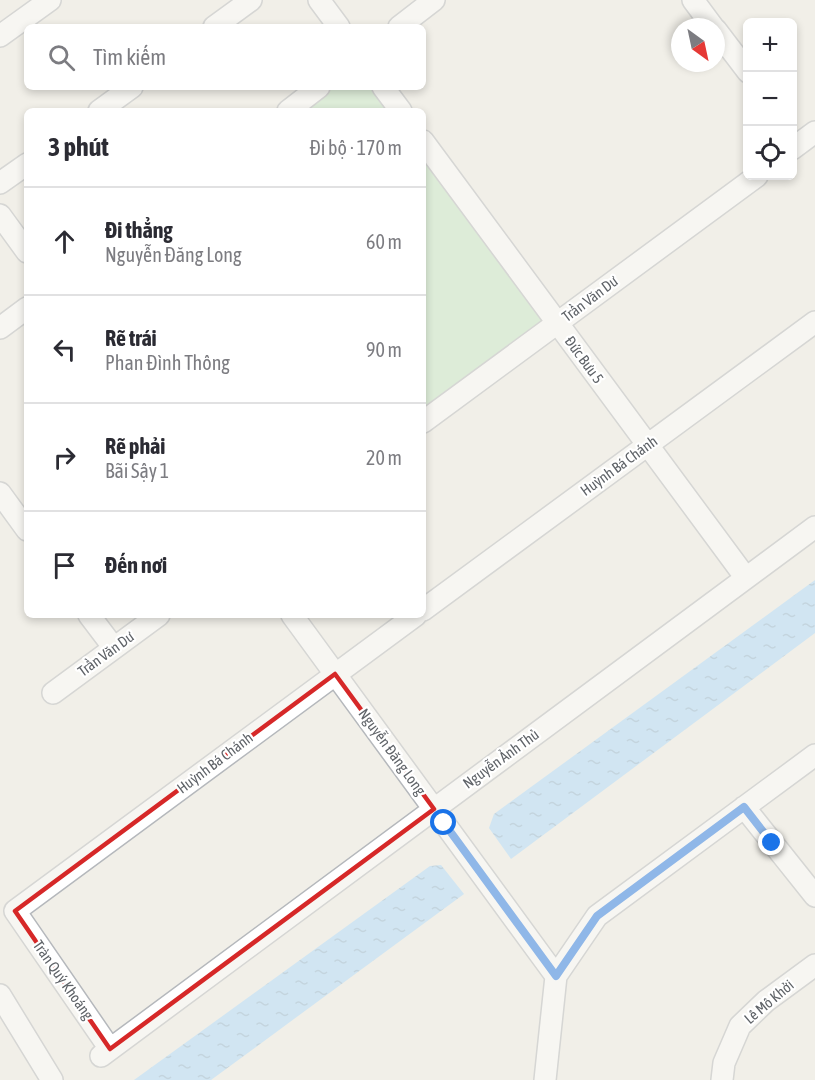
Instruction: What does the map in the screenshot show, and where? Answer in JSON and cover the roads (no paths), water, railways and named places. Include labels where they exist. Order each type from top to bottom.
[{"type":"street","points":[[0,36],[50,0]]},
{"type":"street","points":[[218,24],[251,0]]},
{"type":"street","points":[[319,0],[337,24]]},
{"type":"street","points":[[403,24],[434,0]]},
{"type":"street","points":[[693,0],[707,18]]},
{"type":"street","points":[[725,42],[743,67]]},
{"type":"street","points":[[103,108],[128,90]]},
{"type":"street","points":[[292,108],[315,90]]},
{"type":"street","points":[[385,90],[399,108]]},
{"type":"street","name":"Đức Bưu 5","points":[[426,145],[746,578]]},
{"type":"street","points":[[0,183],[24,166]]},
{"type":"street","name":"Trần Văn Dư","points":[[426,420],[752,180]]},
{"type":"street","points":[[0,215],[24,248]]},
{"type":"street","points":[[0,328],[24,310]]},
{"type":"street","name":"Huỳnh Bá Chánh","points":[[426,608],[815,322]]},
{"type":"street","points":[[0,493],[24,526]]},
{"type":"street","name":"Nguyễn Ảnh Thủ","points":[[105,1052],[815,527]]},
{"type":"street","points":[[91,618],[114,648]]},
{"type":"street","name":"Trần Văn Dư","points":[[53,693],[155,618]]},
{"type":"street","name":"Nguyễn Đăng Long","points":[[294,618],[556,976]]},
{"type":"street","name":"Huỳnh Bá Chánh","points":[[15,911],[412,618]]},
{"type":"street","points":[[544,1080],[556,976],[597,916],[815,755]]},
{"type":"street","points":[[744,807],[815,896]]},
{"type":"street","name":"Tràn Quý Khoáng","points":[[15,911],[105,1052]]},
{"type":"street","name":"Lê Mô Khởi","points":[[722,1080],[724,1063],[740,1026],[766,1001],[815,965]]},
{"type":"street","points":[[0,995],[52,1080]]},
{"type":"water","points":[[815,580],[815,633],[511,859],[489,828],[494,814]]},
{"type":"water","points":[[441,865],[464,894],[211,1080],[134,1080],[430,866]]}]
